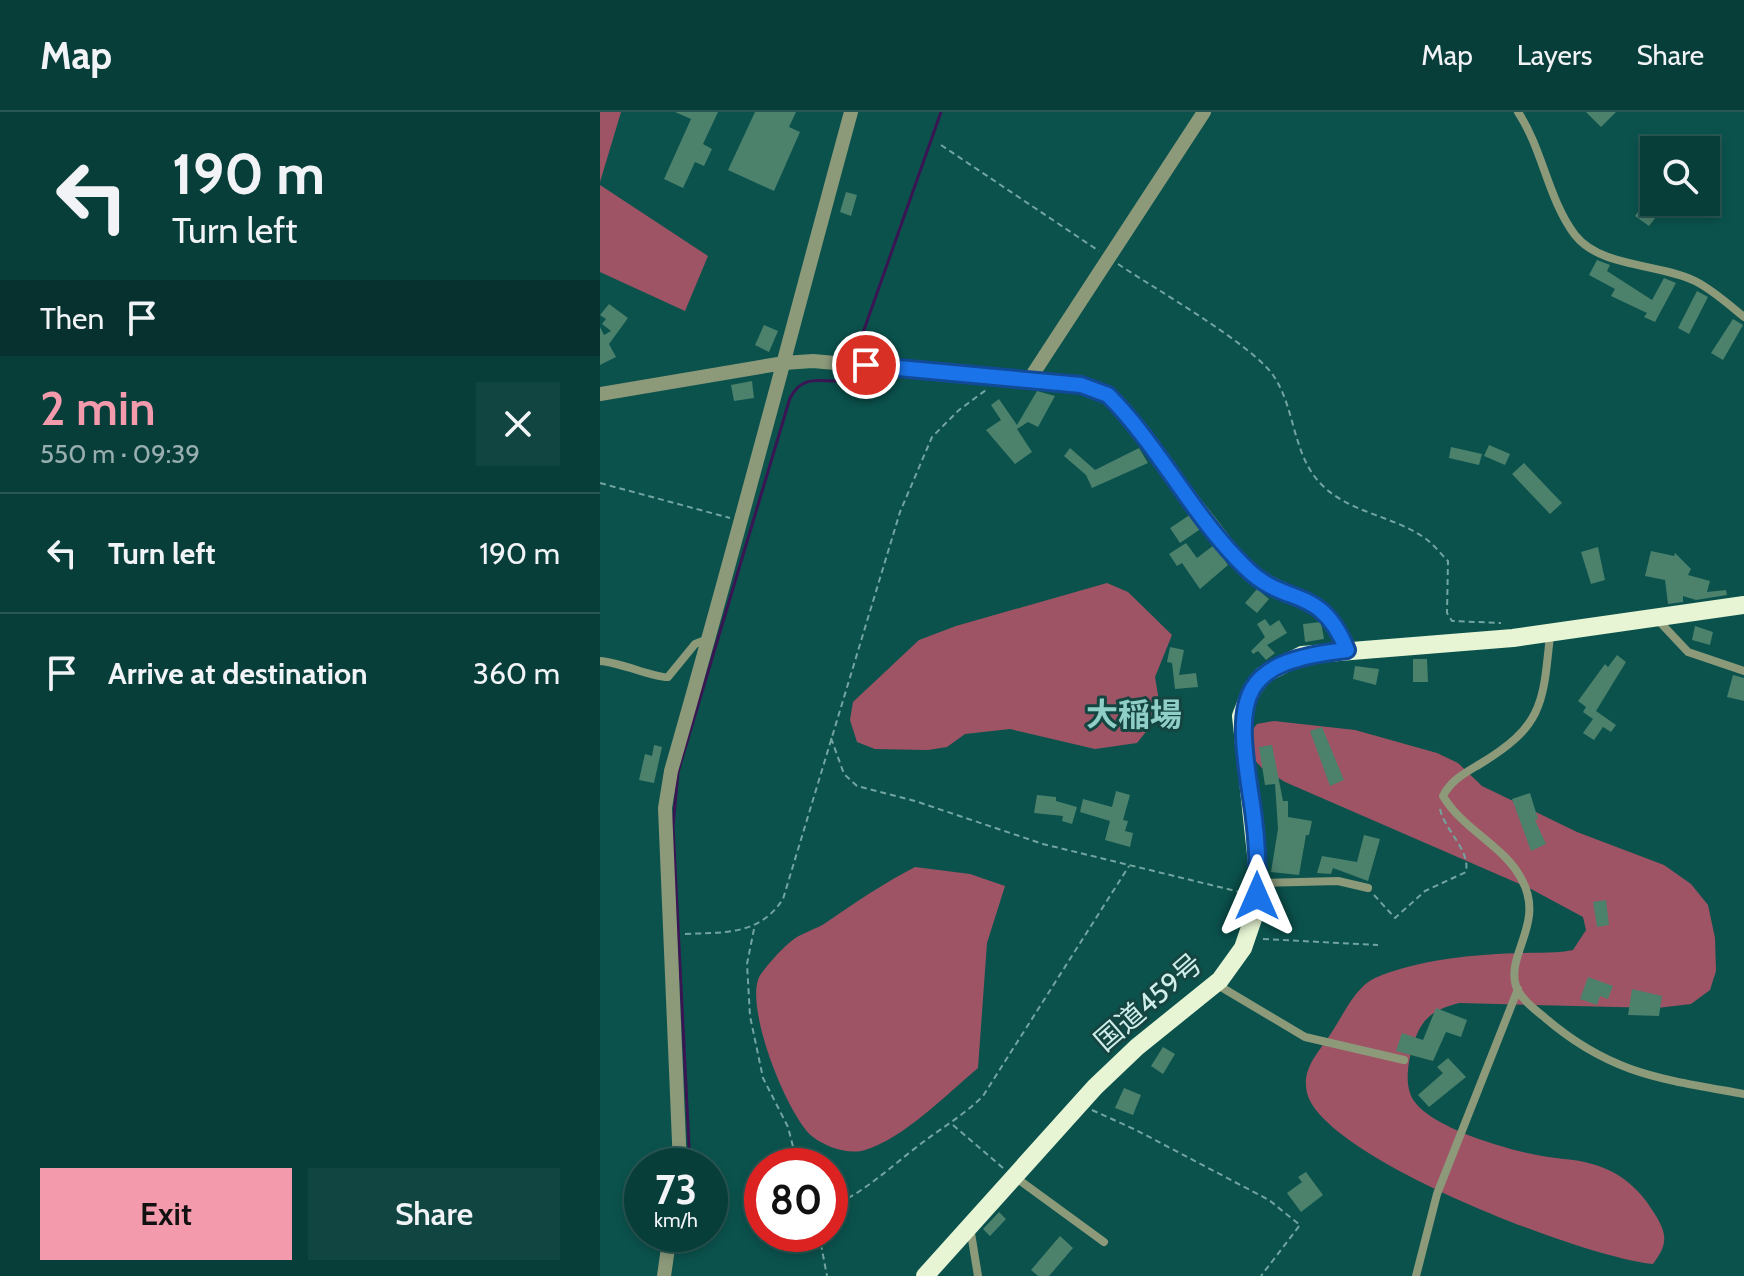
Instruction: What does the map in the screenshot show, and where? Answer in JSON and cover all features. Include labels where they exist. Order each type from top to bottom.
[{"type":"highway","name":"国道459号","points":[[925,1276],[1080,1103],[1137,1047],[1215,984],[1243,948],[1257,890],[1255,818],[1242,741],[1241,716],[1250,693],[1263,675],[1302,655],[1550,634],[1744,605]]},
{"type":"street","points":[[679,1148],[665,808],[671,771],[743,522],[851,112]]},
{"type":"street","points":[[1029,380],[1204,112]]},
{"type":"street","points":[[1518,112],[1534,135],[1566,220],[1577,237],[1595,250],[1693,280],[1744,317]]},
{"type":"street","points":[[600,394],[784,363],[835,362],[1081,385],[1108,395],[1248,571],[1326,612],[1337,625],[1347,650]]},
{"type":"street","points":[[1655,617],[1688,652],[1744,671]]},
{"type":"street","points":[[1416,1276],[1437,1194],[1518,989],[1517,962],[1530,914],[1523,880],[1514,867],[1458,818],[1443,796],[1460,776],[1504,749],[1525,731],[1536,715],[1545,680],[1550,634]]},
{"type":"street","points":[[600,661],[634,667],[659,679],[668,677],[679,659],[695,644],[709,639]]},
{"type":"street","points":[[1257,890],[1338,881],[1368,888]]},
{"type":"street","points":[[1215,984],[1305,1037],[1404,1060]]},
{"type":"street","points":[[1518,989],[1529,1004],[1567,1038],[1604,1060],[1661,1079],[1744,1094]]},
{"type":"street","points":[[1014,1176],[1104,1242]]},
{"type":"street","points":[[970,1226],[978,1276]]},
{"type":"street","points":[[664,1276],[667,1252]]},
{"type":"path","points":[[941,145],[1244,349],[1270,371],[1283,391],[1312,473],[1322,485],[1350,505],[1426,539],[1448,561],[1450,574],[1446,599],[1447,613],[1452,621],[1511,623]]},
{"type":"path","points":[[672,935],[754,927],[765,921],[783,899],[881,567],[919,465],[932,437],[959,410],[984,393],[993,377]]},
{"type":"path","points":[[600,483],[743,522]]},
{"type":"path","points":[[831,737],[844,774],[857,786],[915,801],[1043,844],[1257,890]]},
{"type":"path","points":[[1368,888],[1395,918],[1425,891],[1466,872],[1464,853],[1443,821],[1440,806],[1443,796]]},
{"type":"path","points":[[848,1199],[927,1138],[952,1124],[983,1096],[1130,864]]},
{"type":"path","points":[[754,927],[747,964],[750,1016],[763,1078],[788,1127],[793,1148]]},
{"type":"path","points":[[1246,938],[1378,945]]},
{"type":"path","points":[[1080,1103],[1269,1200],[1300,1225],[1261,1276]]},
{"type":"path","points":[[952,1124],[1014,1176]]},
{"type":"path","points":[[822,1252],[827,1276]]},
{"type":"shaded area","points":[[600,112],[621,112],[600,182]]},
{"type":"shaded area","points":[[600,185],[708,256],[685,311],[600,272]]},
{"type":"shaded area","points":[[1107,583],[1128,592],[1172,635],[1155,677],[1161,713],[1137,743],[1095,749],[1010,729],[965,734],[947,747],[928,750],[875,749],[857,742],[850,720],[853,702],[919,640],[956,626]]},
{"type":"shaded area","points":[[1274,721],[1355,730],[1437,753],[1458,763],[1482,786],[1577,832],[1664,865],[1691,884],[1708,905],[1715,938],[1716,971],[1710,990],[1691,1004],[1657,1008],[1459,1003],[1442,1009],[1424,1022],[1416,1036],[1409,1062],[1410,1093],[1429,1115],[1445,1124],[1519,1151],[1592,1164],[1629,1183],[1650,1207],[1663,1229],[1663,1246],[1653,1264],[1574,1244],[1462,1201],[1407,1175],[1359,1147],[1324,1119],[1307,1093],[1306,1077],[1314,1058],[1367,983],[1410,966],[1448,959],[1573,950],[1586,930],[1583,917],[1531,889],[1285,782],[1262,768],[1248,753],[1250,733],[1257,724]]},
{"type":"shaded area","points":[[915,867],[970,874],[1005,886],[987,943],[978,1068],[894,1136],[865,1150],[852,1151],[824,1144],[803,1126],[770,1058],[757,1008],[756,988],[764,970],[794,939]]},
{"type":"building","points":[[675,112],[718,112],[703,144],[712,149],[704,166],[695,162],[683,188],[664,179],[691,119]]},
{"type":"building","points":[[755,112],[796,112],[789,127],[800,132],[774,191],[728,170]]},
{"type":"building","points":[[1586,112],[1616,112],[1601,127]]},
{"type":"building","points":[[846,192],[857,195],[851,216],[840,212]]},
{"type":"building","points":[[1640,209],[1640,216],[1657,216],[1649,226],[1635,216]]},
{"type":"building","points":[[1597,260],[1610,265],[1607,271],[1652,300],[1664,278],[1676,283],[1655,322],[1644,317],[1647,313],[1611,296],[1615,289],[1589,275]]},
{"type":"building","points":[[1697,291],[1708,297],[1689,334],[1678,328]]},
{"type":"building","points":[[609,304],[628,318],[609,344],[616,357],[600,365],[600,327],[604,335],[611,331],[602,324],[606,319],[600,315]]},
{"type":"building","points":[[1733,319],[1743,325],[1723,360],[1711,353]]},
{"type":"building","points":[[764,325],[778,331],[769,352],[755,345]]},
{"type":"building","points":[[752,381],[754,398],[734,401],[731,385]]},
{"type":"building","points":[[1037,391],[1055,396],[1038,427],[1028,422],[1017,429],[1032,452],[1015,464],[986,430],[1001,420],[991,405],[999,399],[1017,425]]},
{"type":"building","points":[[1489,445],[1510,454],[1505,465],[1484,456]]},
{"type":"building","points":[[1451,447],[1482,454],[1479,465],[1449,458]]},
{"type":"building","points":[[1070,448],[1095,470],[1139,448],[1148,463],[1092,488],[1086,475],[1064,456]]},
{"type":"building","points":[[1524,463],[1562,503],[1550,514],[1512,474]]},
{"type":"building","points":[[1191,514],[1202,528],[1180,543],[1170,528]]},
{"type":"building","points":[[1186,543],[1197,558],[1214,545],[1228,565],[1200,589],[1182,563],[1177,566],[1169,554]]},
{"type":"building","points":[[1598,547],[1605,580],[1591,584],[1581,552]]},
{"type":"building","points":[[1651,551],[1674,556],[1675,553],[1691,569],[1688,575],[1710,581],[1707,592],[1726,590],[1727,595],[1696,600],[1683,596],[1683,602],[1668,604],[1665,580],[1645,576]]},
{"type":"building","points":[[1257,589],[1269,599],[1257,613],[1245,603]]},
{"type":"building","points":[[1265,619],[1270,626],[1279,620],[1287,633],[1267,645],[1275,653],[1266,660],[1258,651],[1253,654],[1251,651],[1265,637],[1257,624]]},
{"type":"building","points":[[1321,622],[1324,639],[1305,642],[1303,624]]},
{"type":"building","points":[[1695,626],[1713,632],[1710,645],[1692,640]]},
{"type":"building","points":[[1170,647],[1184,650],[1179,675],[1196,673],[1198,687],[1175,689],[1172,663],[1167,662]]},
{"type":"building","points":[[1617,655],[1626,662],[1596,711],[1616,725],[1611,732],[1603,727],[1594,740],[1583,733],[1593,719],[1583,712],[1586,707],[1578,701],[1605,664],[1608,667]]},
{"type":"building","points":[[1413,659],[1427,659],[1428,682],[1413,682]]},
{"type":"building","points":[[1355,666],[1379,669],[1376,685],[1353,679]]},
{"type":"building","points":[[1733,675],[1744,678],[1744,701],[1727,697]]},
{"type":"building","points":[[1322,727],[1344,780],[1330,786],[1310,731]]},
{"type":"building","points":[[654,745],[662,747],[654,783],[639,780],[645,754],[652,756]]},
{"type":"building","points":[[1272,745],[1283,801],[1288,801],[1288,817],[1312,821],[1309,835],[1306,835],[1299,875],[1271,872],[1278,829],[1275,784],[1265,785],[1259,747]]},
{"type":"building","points":[[1116,791],[1130,795],[1123,820],[1128,821],[1125,831],[1133,833],[1130,847],[1105,840],[1110,821],[1080,812],[1083,799],[1112,807]]},
{"type":"building","points":[[1530,793],[1538,819],[1535,820],[1546,844],[1531,851],[1512,799]]},
{"type":"building","points":[[1037,795],[1056,797],[1056,801],[1077,807],[1072,824],[1062,821],[1063,816],[1034,813]]},
{"type":"building","points":[[1364,835],[1380,839],[1368,881],[1333,868],[1331,874],[1317,873],[1322,856],[1357,862]]},
{"type":"building","points":[[1606,900],[1609,925],[1597,927],[1593,902]]},
{"type":"building","points":[[1588,977],[1613,986],[1608,999],[1600,996],[1597,1005],[1580,999]]},
{"type":"building","points":[[1632,989],[1662,996],[1659,1016],[1628,1015]]},
{"type":"building","points":[[1436,1008],[1467,1020],[1461,1037],[1446,1032],[1433,1061],[1396,1051],[1402,1033],[1423,1040]]},
{"type":"building","points":[[1163,1047],[1175,1054],[1163,1074],[1151,1066]]},
{"type":"building","points":[[1448,1058],[1466,1077],[1429,1107],[1418,1095],[1443,1073],[1437,1067]]},
{"type":"building","points":[[1124,1088],[1141,1095],[1133,1115],[1115,1108]]},
{"type":"building","points":[[1306,1172],[1323,1195],[1301,1212],[1287,1193],[1302,1182],[1298,1177]]},
{"type":"building","points":[[999,1212],[1006,1219],[990,1236],[983,1229]]},
{"type":"building","points":[[1060,1236],[1073,1248],[1049,1276],[1038,1276],[1031,1270]]},
{"type":"waterway","points":[[853,361],[941,112]]},
{"type":"waterway","points":[[689,1148],[673,826],[678,772],[790,398],[806,382],[842,381],[851,368]]},
{"type":"district","name":"大稲場","points":[[1134,715]]},
{"type":"route","points":[[866,365],[1081,385],[1108,395],[1248,571],[1312,603],[1326,612],[1337,625],[1347,650],[1302,655],[1263,675],[1250,693],[1241,716],[1242,741],[1255,818],[1257,896]]}]
